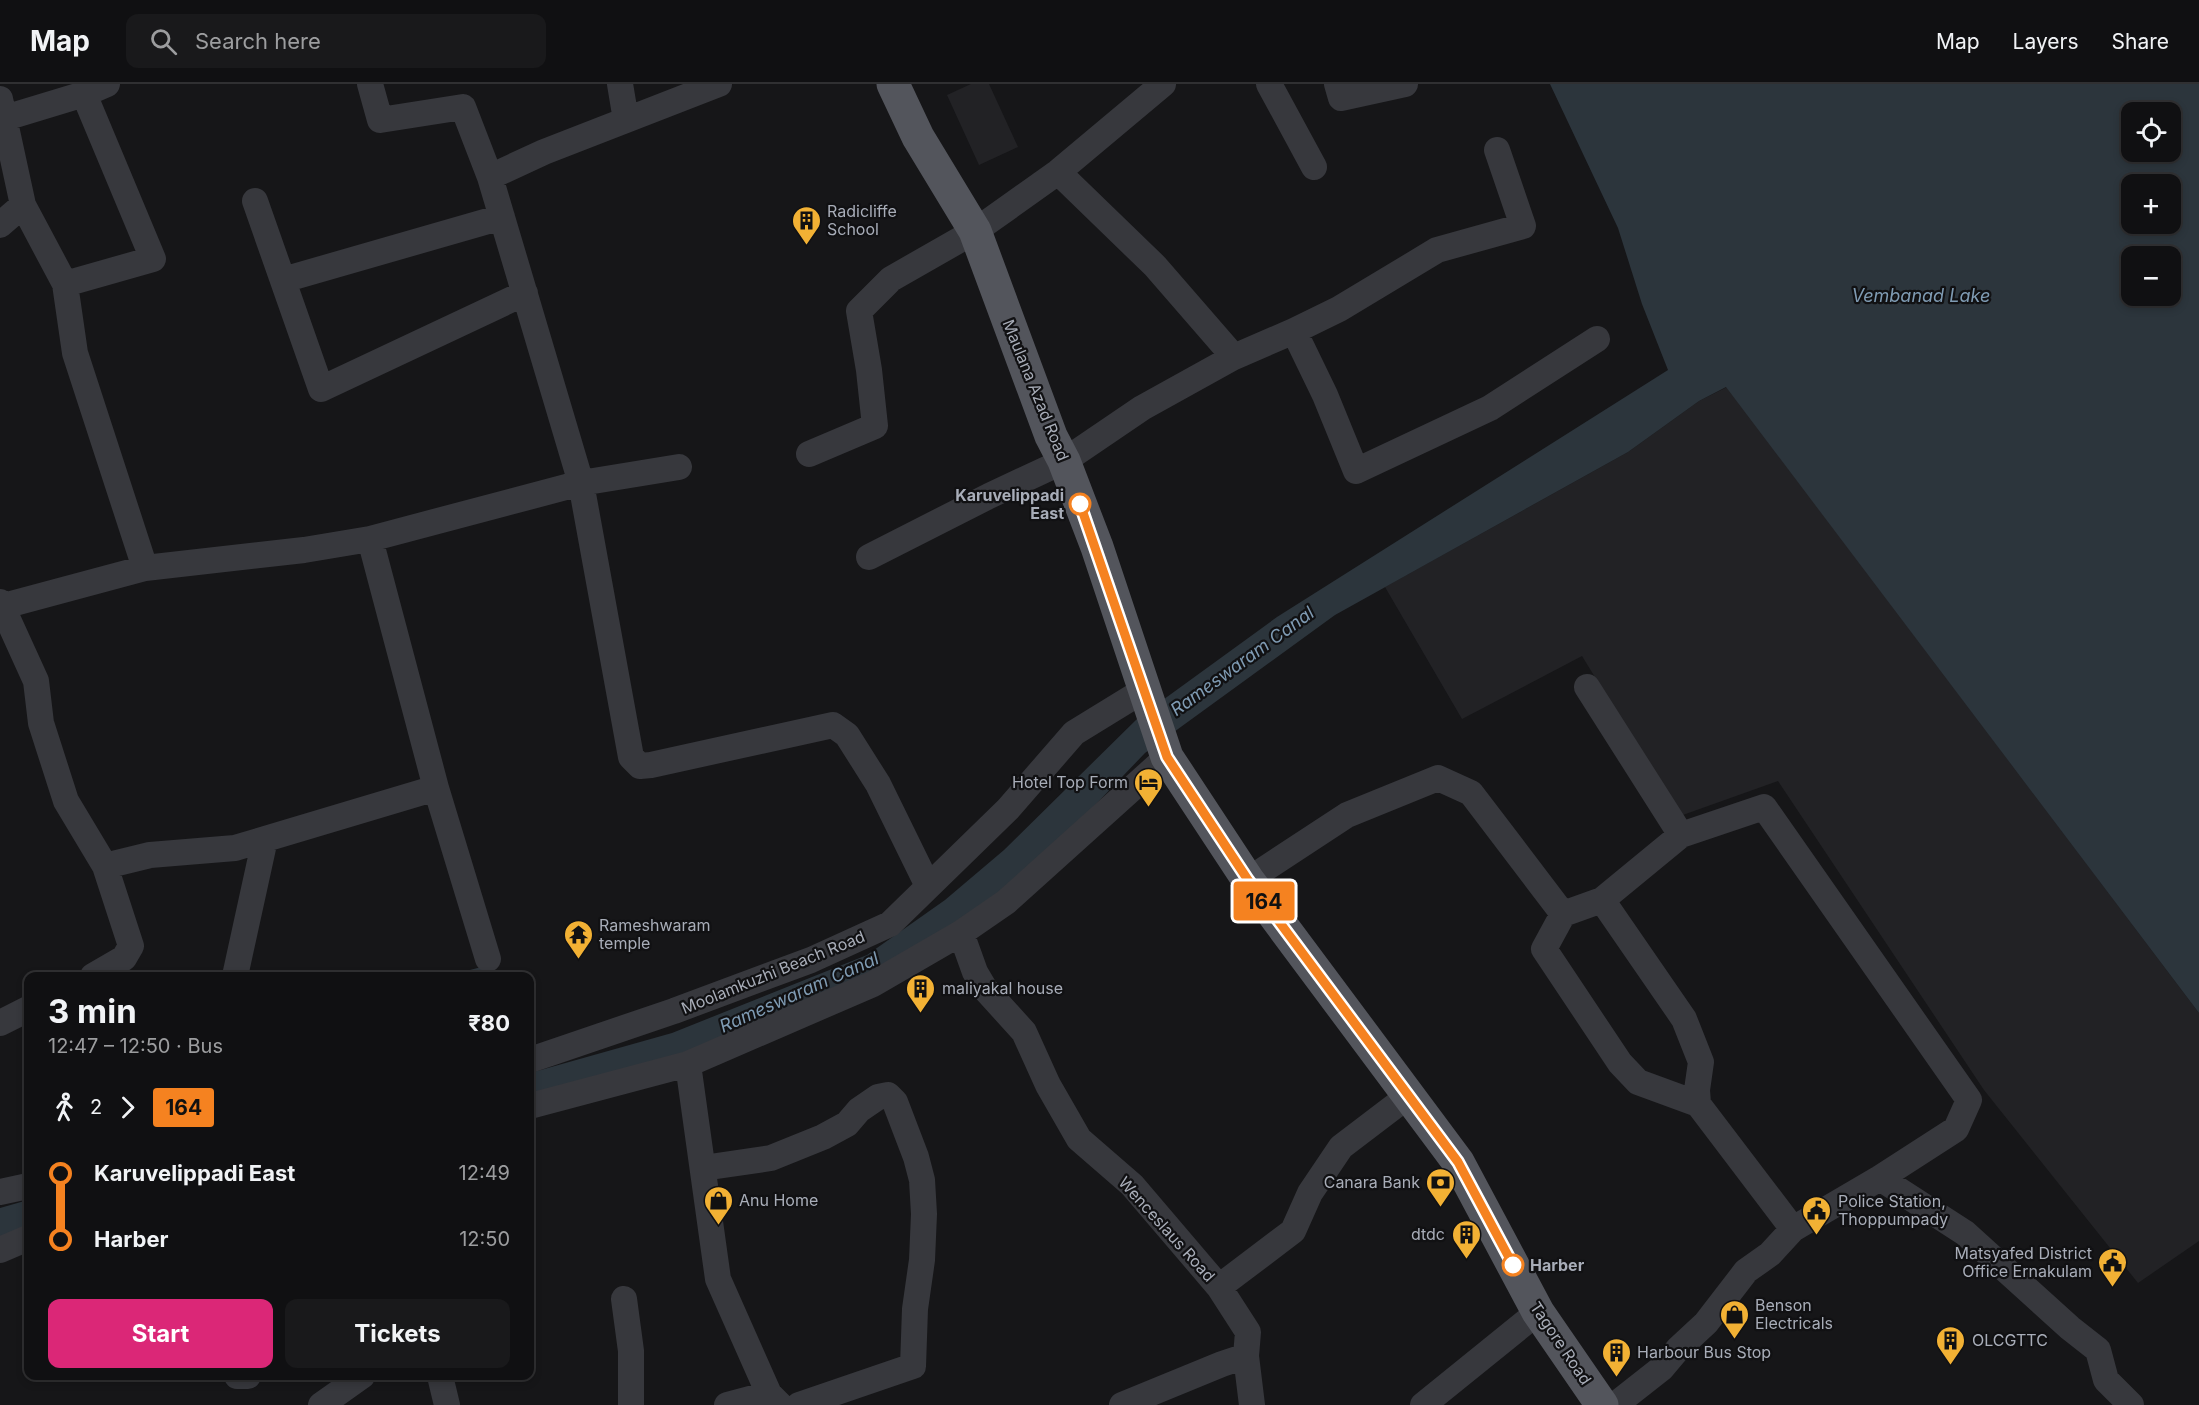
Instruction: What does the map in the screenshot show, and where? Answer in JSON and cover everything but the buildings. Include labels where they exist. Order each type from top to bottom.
[{"type":"main road","name":"Maulana Azad Road","points":[[893,84],[918,136],[975,231],[1051,436],[1064,461],[1097,547],[1147,699]]},
{"type":"main road","name":"Tagore Road","points":[[1147,699],[1166,754],[1248,880],[1458,1162],[1538,1312],[1602,1405]]},
{"type":"street","points":[[370,84],[380,120],[463,107],[490,177],[582,483],[631,757],[640,766],[651,765],[833,725],[846,735],[878,784],[928,886]]},
{"type":"street","points":[[620,84],[626,120]]},
{"type":"street","points":[[490,177],[544,152],[719,84]]},
{"type":"street","points":[[809,454],[875,426],[859,311],[891,279],[975,231],[1058,172],[1163,84]]},
{"type":"street","points":[[1269,84],[1314,167]]},
{"type":"street","points":[[1337,84],[1341,98],[1404,84]]},
{"type":"street","points":[[65,284],[153,259],[96,89],[3,108],[23,205],[65,284],[75,353],[145,568]]},
{"type":"street","points":[[869,557],[1064,461],[1142,408],[1234,357],[1339,309],[1437,250],[1523,226],[1497,150]]},
{"type":"street","points":[[1058,172],[1155,266],[1234,357]]},
{"type":"street","points":[[255,201],[321,389],[525,293]]},
{"type":"street","points":[[0,225],[23,205]]},
{"type":"street","points":[[283,280],[502,217]]},
{"type":"street","points":[[1294,331],[1325,395],[1356,471],[1490,408],[1597,339]]},
{"type":"street","points":[[100,972],[124,958],[130,946],[105,866],[66,801],[41,723],[36,681],[0,605],[145,568],[304,550],[370,538],[582,483],[679,467]]},
{"type":"street","points":[[370,538],[436,788],[488,959]]},
{"type":"street","points":[[1587,687],[1681,835]]},
{"type":"street","name":"Moolamkuzhi Beach Road","points":[[534,1059],[674,1011],[811,960],[890,924],[1008,810],[1074,733],[1147,699]]},
{"type":"street","points":[[534,1105],[688,1064],[873,984],[961,933],[1006,902],[1166,754]]},
{"type":"street","points":[[1248,880],[1347,815],[1438,778],[1472,793],[1563,914]]},
{"type":"street","points":[[105,866],[150,855],[235,848],[436,788]]},
{"type":"street","points":[[1615,1405],[1662,1368],[1713,1315],[1746,1271],[1770,1254],[1793,1229],[1880,1178],[1956,1129],[1969,1100],[1764,807],[1681,835],[1602,900],[1563,914],[1544,949],[1620,1063],[1638,1082],[1698,1104],[1793,1229]]},
{"type":"street","points":[[236,972],[265,839]]},
{"type":"street","points":[[1602,900],[1684,1019],[1701,1062],[1697,1090],[1698,1104]]},
{"type":"street","name":"Wenceslaus Road","points":[[961,933],[980,981],[1024,1032],[1048,1085],[1079,1139],[1132,1185],[1219,1287],[1248,1332],[1246,1356],[1252,1405]]},
{"type":"street","points":[[0,1023],[24,1011]]},
{"type":"street","points":[[688,1064],[718,1279],[774,1400],[727,1405]]},
{"type":"street","points":[[703,1168],[771,1158],[824,1137],[847,1124],[859,1110],[878,1097],[888,1095],[895,1102],[916,1157],[922,1180],[924,1214],[922,1260],[915,1309],[914,1366],[799,1405]]},
{"type":"street","name":"Wenceslaus Road","points":[[1219,1287],[1293,1230],[1310,1193],[1341,1147],[1408,1096]]},
{"type":"street","points":[[1880,1178],[1965,1233],[2070,1328],[2098,1350],[2106,1380],[2131,1405]]},
{"type":"street","points":[[0,1192],[24,1187]]},
{"type":"street","points":[[0,1250],[24,1240]]},
{"type":"street","points":[[624,1299],[631,1351],[631,1405]]},
{"type":"street","points":[[1423,1405],[1538,1312]]},
{"type":"street","points":[[1122,1405],[1246,1356]]},
{"type":"street","points":[[321,1405],[356,1380]]},
{"type":"street","points":[[441,1380],[447,1405]]},
{"type":"shaded area","points":[[971,84],[989,84],[1018,147],[979,165],[947,95]]},
{"type":"shaded area","points":[[1727,387],[2199,1013],[2199,1241],[2138,1283],[1984,1090],[1778,781],[1680,816],[1582,656],[1462,719],[1385,587],[1628,452],[1699,401]]},
{"type":"water","name":"Vembanad Lake","points":[[1550,84],[2199,84],[2199,1013],[1726,387],[1699,401],[1628,452],[1335,615],[1145,753],[1006,898],[950,938],[682,1059],[534,1098],[534,1072],[672,1033],[867,955],[945,900],[1004,850],[1138,718],[1277,617],[1668,370],[1642,304],[1618,228]]},
{"type":"water","points":[[489,965],[491,972],[462,972]]},
{"type":"water","points":[[24,1201],[24,1228],[0,1237],[0,1208]]},
{"type":"bus line","name":"164","points":[[1080,504],[1097,547],[1167,757],[1248,880],[1458,1162],[1513,1265]]},
{"type":"place","name":"Radicliffe School","points":[[806,246]]},
{"type":"place","name":"Karuvelippadi East","points":[[1080,504]]},
{"type":"place","name":"Hotel Top Form","points":[[1149,808]]},
{"type":"place","name":"Rameshwaram temple","points":[[578,960]]},
{"type":"place","name":"maliyakal house","points":[[921,1014]]},
{"type":"place","name":"Canara Bank","points":[[1441,1208]]},
{"type":"place","name":"Anu Home","points":[[718,1226]]},
{"type":"place","name":"Police Station, Thoppumpady","points":[[1817,1236]]},
{"type":"place","name":"dtdc","points":[[1466,1260]]},
{"type":"place","name":"Harber","points":[[1513,1265]]},
{"type":"place","name":"Matsyafed District Office Ernakulam","points":[[2113,1288]]},
{"type":"place","name":"Benson Electricals","points":[[1734,1340]]},
{"type":"place","name":"OLCGTTC","points":[[1951,1366]]},
{"type":"place","name":"Harbour Bus Stop","points":[[1616,1378]]},
{"type":"water label","name":"Rameswaram Canal","points":[[1242,661]]},
{"type":"water label","name":"Rameswaram Canal","points":[[799,992]]}]
